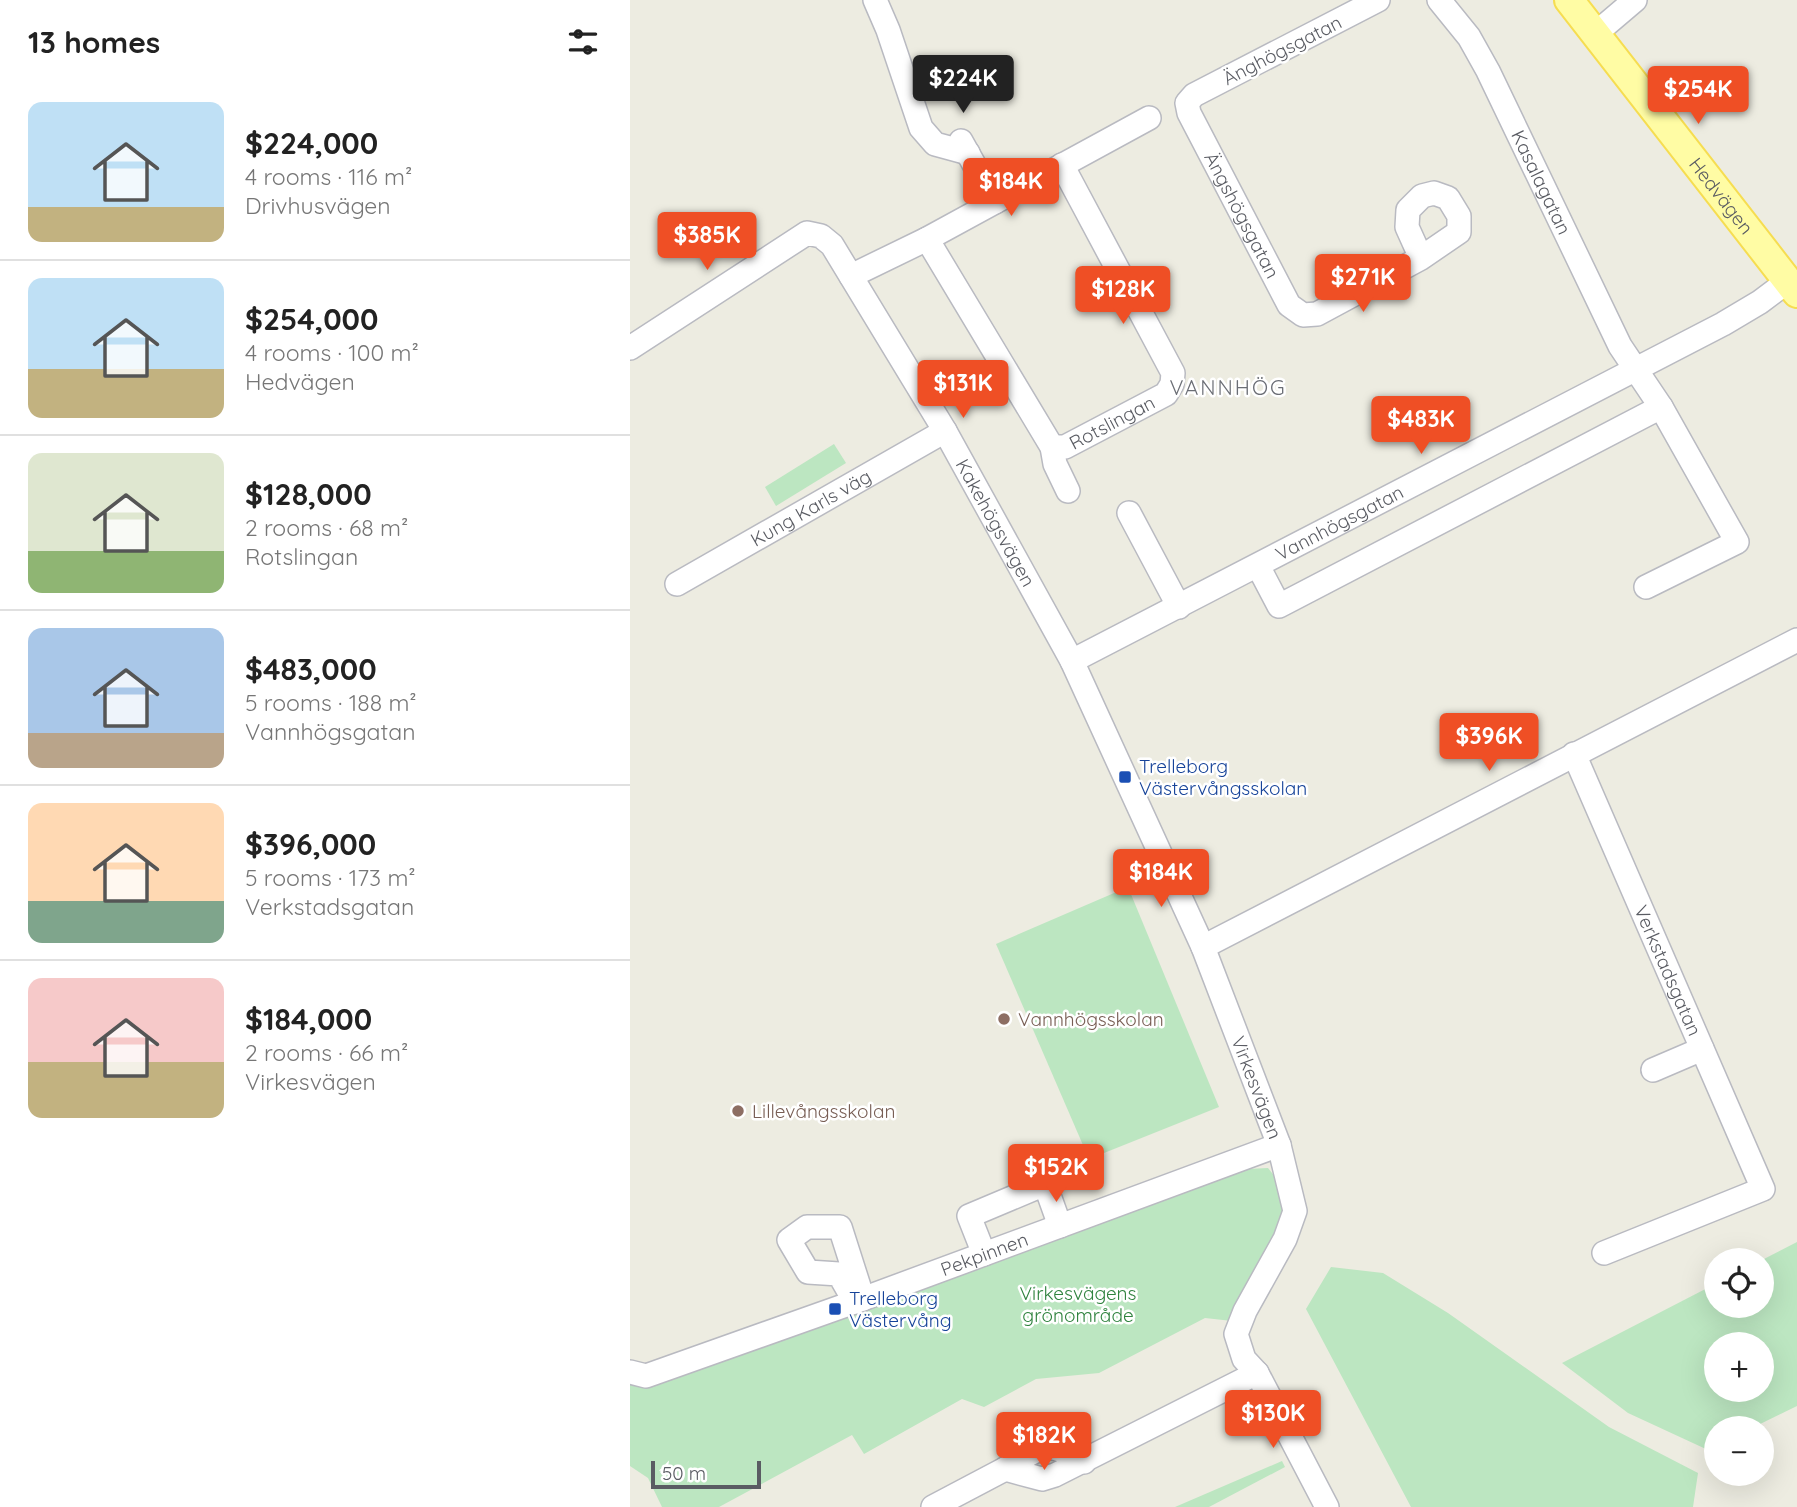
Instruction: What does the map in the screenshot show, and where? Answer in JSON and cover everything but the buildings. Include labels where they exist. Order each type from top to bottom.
[{"type":"main road","name":"Hedvägen","points":[[1569,0],[1793,287]]},
{"type":"street","points":[[875,0],[921,128],[935,144],[968,153],[995,202]]},
{"type":"street","name":"Änghögsgatan","points":[[1187,103],[1195,95],[1378,0]]},
{"type":"street","name":"Kasalagatan","points":[[1439,0],[1469,37],[1488,71],[1620,346],[1661,407],[1738,542],[1646,587]]},
{"type":"street","points":[[1595,34],[1635,0]]},
{"type":"street","name":"Ängshögsgatan","points":[[1187,103],[1189,113],[1289,305],[1303,315],[1317,314],[1421,258]]},
{"type":"street","points":[[851,276],[927,239],[1149,118]]},
{"type":"street","name":"Rotslingan","points":[[1052,447],[1065,447],[1166,394],[1172,384],[1173,373],[1062,165]]},
{"type":"street","name":"Kakehögsvägen","points":[[630,348],[807,233],[821,236],[832,245],[944,431],[1072,661]]},
{"type":"street","name":"Rotslingan","points":[[927,239],[1052,447],[1055,464],[1068,491]]},
{"type":"street","name":"Vannhögsgatan","points":[[1072,661],[1793,287]]},
{"type":"street","points":[[1258,566],[1279,607],[1661,407]]},
{"type":"street","name":"Kung Karls väg","points":[[677,584],[944,431]]},
{"type":"street","points":[[1129,513],[1179,607]]},
{"type":"street","points":[[1203,947],[1797,640]]},
{"type":"street","name":"Virkesvägen","points":[[1072,661],[1203,947],[1279,1144],[1295,1212],[1285,1238],[1245,1311],[1236,1334],[1244,1359],[1257,1373],[1327,1507]]},
{"type":"street","name":"Verkstadsgatan","points":[[1574,754],[1763,1189],[1604,1253]]},
{"type":"street","points":[[1653,1070],[1702,1049]]},
{"type":"street","name":"Pekpinnen","points":[[630,1372],[646,1376],[855,1302],[1279,1144]]},
{"type":"street","points":[[984,1254],[969,1216],[1045,1184],[1060,1226]]},
{"type":"street","points":[[933,1507],[1005,1469],[1042,1479],[1084,1462],[1257,1373]]},
{"type":"green space","points":[[834,444],[846,463],[776,506],[765,487]]},
{"type":"green space","points":[[1128,887],[1219,1107],[1089,1159],[996,944]]},
{"type":"green space","name":"Virkesvägens grönområde","points":[[1268,1168],[1276,1178],[1286,1214],[1232,1321],[1205,1318],[1099,1373],[1036,1379],[984,1407],[962,1399],[864,1454],[852,1435],[719,1507],[662,1507],[648,1478],[630,1466],[630,1385],[843,1318],[842,1313],[1247,1169]]},
{"type":"green space","points":[[1797,1242],[1797,1406],[1774,1417],[1704,1416],[1704,1448],[1628,1413],[1562,1363],[1704,1290],[1704,1318],[1774,1318],[1774,1254]]},
{"type":"green space","points":[[1331,1267],[1383,1273],[1448,1313],[1609,1427],[1698,1473],[1693,1507],[1411,1507],[1306,1309]]},
{"type":"green space","points":[[1282,1461],[1285,1467],[1209,1507],[1175,1507]]},
{"type":"place","name":"Trelleborg Västervångsskolan","points":[[1125,777]]},
{"type":"place","name":"Vannhögsskolan","points":[[1004,1019]]},
{"type":"place","name":"Lillevångsskolan","points":[[738,1111]]},
{"type":"place","name":"Trelleborg Västervång","points":[[835,1309]]},
{"type":"district","name":"VANNHÖG","points":[[1228,387]]}]
